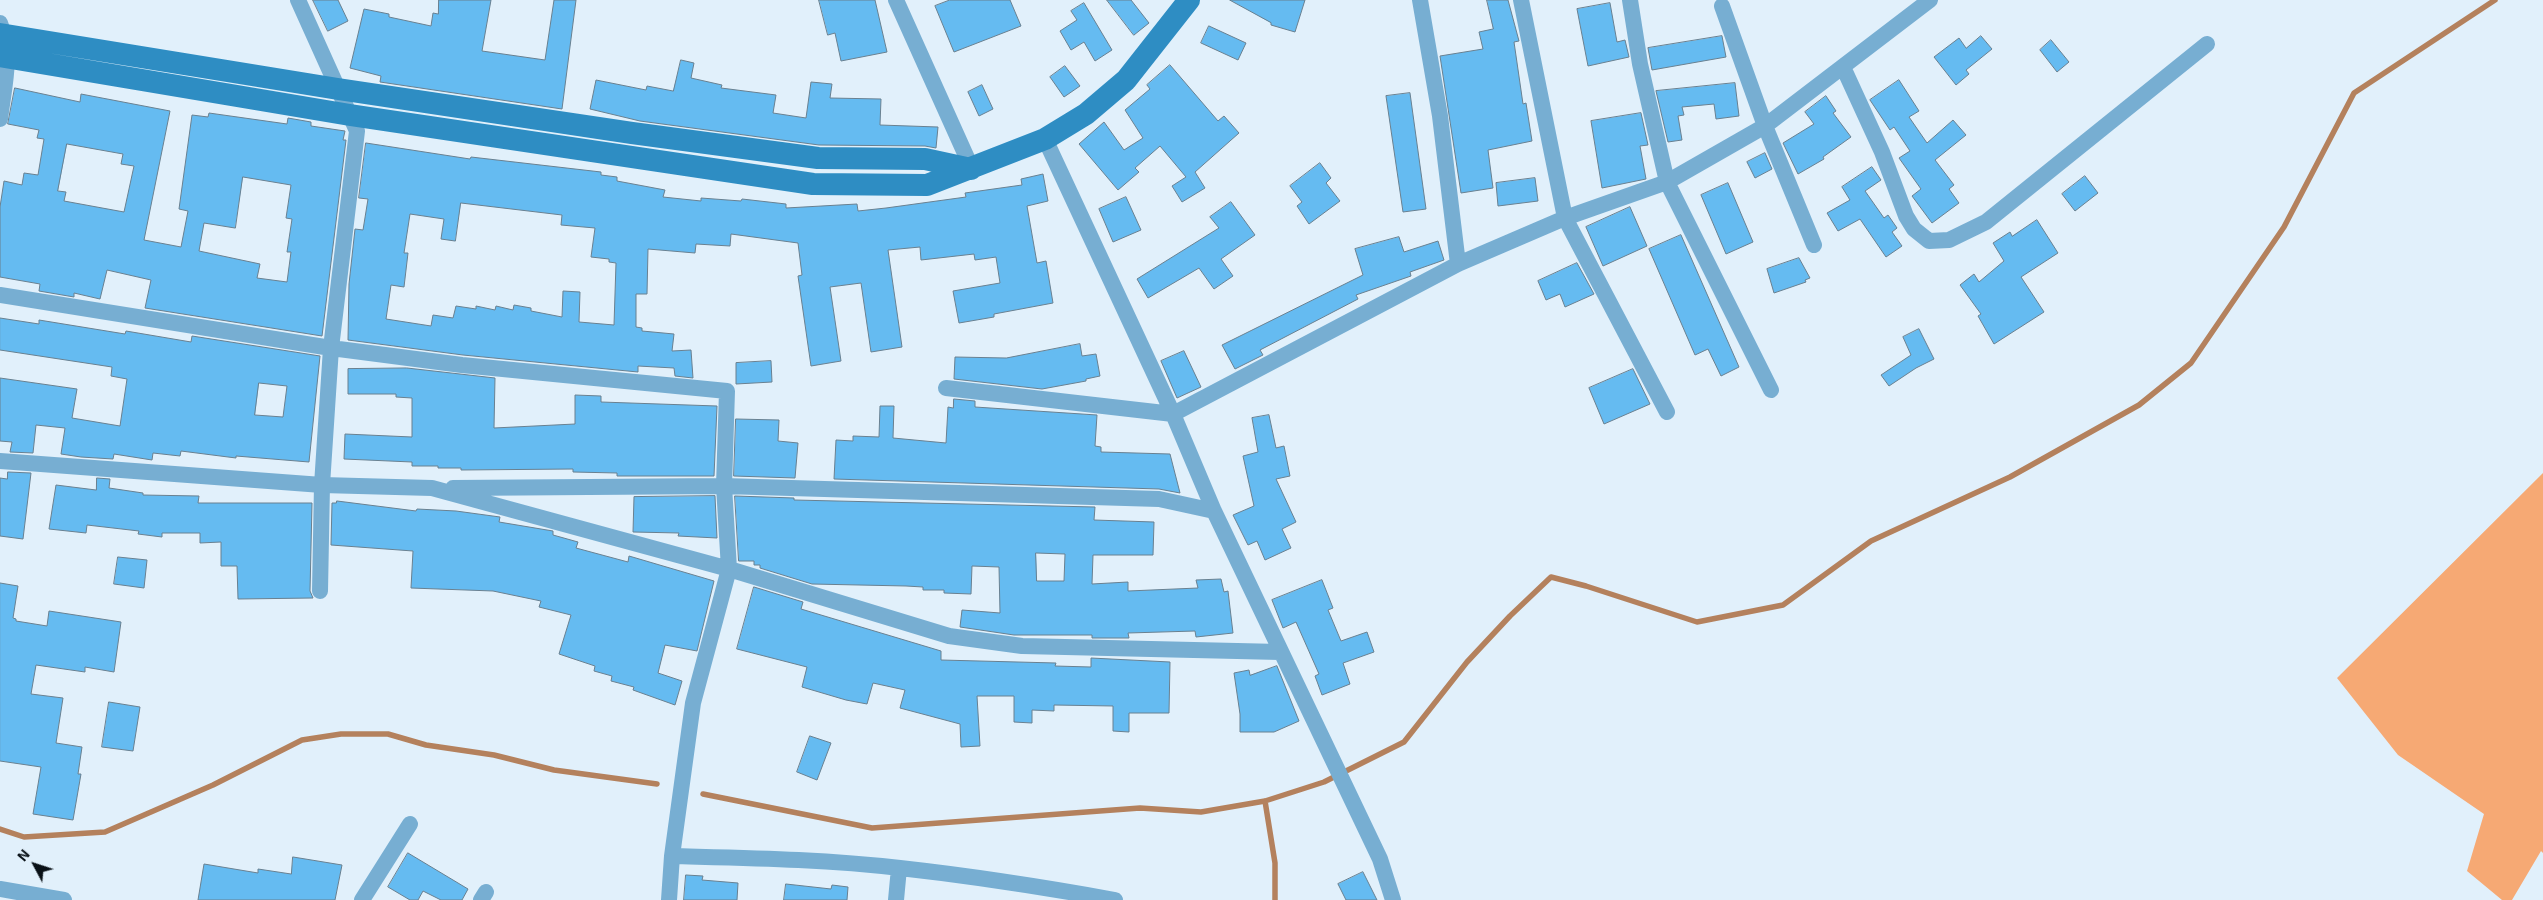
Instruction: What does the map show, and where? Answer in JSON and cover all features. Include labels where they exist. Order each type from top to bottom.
[{"type":"main road","points":[[3,41],[350,115],[814,184],[927,185],[1045,139],[1086,114],[1126,80],[1189,0]]},
{"type":"main road","points":[[3,41],[632,133],[818,158],[925,160],[972,169]]},
{"type":"main road","points":[[628,156],[632,133]]},
{"type":"street","points":[[298,0],[357,130],[331,348],[322,485],[320,591]]},
{"type":"street","points":[[896,0],[972,169]]},
{"type":"street","points":[[1420,0],[1440,116],[1458,264]]},
{"type":"street","points":[[1521,0],[1565,218],[1667,412]]},
{"type":"street","points":[[1630,0],[1640,64],[1667,182],[1771,390]]},
{"type":"street","points":[[946,388],[1173,414],[1458,264],[1565,218],[1667,182],[1765,126],[1930,0]]},
{"type":"street","points":[[1722,6],[1765,126],[1814,245]]},
{"type":"street","points":[[0,119],[3,41]]},
{"type":"street","points":[[1843,67],[1882,152],[1906,216],[1914,229],[1929,242],[1949,240],[1986,222],[2207,44]]},
{"type":"street","points":[[1045,139],[1173,414],[1214,511],[1380,859],[1393,900]]},
{"type":"street","points":[[0,295],[331,348],[462,365],[727,391],[724,486],[729,569],[693,704],[672,856],[669,900]]},
{"type":"street","points":[[0,461],[322,485],[432,488],[724,486],[1159,499],[1214,511]]},
{"type":"street","points":[[432,488],[729,569],[950,636],[1022,646],[1280,652]]},
{"type":"street","points":[[362,900],[410,824]]},
{"type":"street","points":[[672,856],[785,859],[899,868],[1009,881],[1115,900]]},
{"type":"street","points":[[896,900],[899,868]]},
{"type":"street","points":[[0,889],[19,896],[64,900]]},
{"type":"shaded area","points":[[2543,473],[2543,853],[2541,851],[2512,900],[2502,900],[2467,871],[2484,814],[2398,755],[2337,678]]},
{"type":"building","points":[[313,0],[338,0],[348,21],[328,31]]},
{"type":"building","points":[[439,0],[491,0],[482,51],[545,60],[554,0],[576,0],[562,109],[380,82],[381,76],[350,68],[364,9],[389,14],[389,17],[431,26],[433,13],[438,14]]},
{"type":"building","points":[[819,0],[875,0],[887,52],[841,61],[835,33],[828,35]]},
{"type":"building","points":[[950,0],[1010,0],[1021,26],[954,52],[935,6]]},
{"type":"building","points":[[1107,0],[1131,0],[1149,23],[1134,35]]},
{"type":"building","points":[[1230,0],[1305,0],[1295,32],[1271,25],[1271,23]]},
{"type":"building","points":[[1487,0],[1508,0],[1519,41],[1514,42],[1523,104],[1526,103],[1532,141],[1488,150],[1493,188],[1461,193],[1440,56],[1483,49],[1479,32],[1493,29]]},
{"type":"building","points":[[1084,3],[1112,50],[1095,61],[1084,42],[1071,50],[1060,31],[1077,20],[1071,11]]},
{"type":"building","points":[[1610,3],[1617,42],[1625,40],[1629,57],[1588,66],[1577,9]]},
{"type":"building","points":[[1209,26],[1246,43],[1238,60],[1201,43]]},
{"type":"building","points":[[1722,36],[1726,57],[1652,70],[1648,48]]},
{"type":"building","points":[[1981,36],[1992,49],[1966,70],[1969,74],[1956,85],[1934,57],[1959,38],[1966,48]]},
{"type":"building","points":[[2051,40],[2069,62],[2057,72],[2040,50]]},
{"type":"building","points":[[681,60],[694,63],[691,78],[722,85],[721,88],[776,95],[773,113],[806,118],[811,82],[832,84],[830,98],[881,99],[880,125],[938,127],[936,148],[925,146],[819,145],[640,121],[590,109],[596,80],[646,90],[647,86],[673,91]]},
{"type":"building","points":[[1170,65],[1218,121],[1224,116],[1239,133],[1195,172],[1205,188],[1182,202],[1172,186],[1186,177],[1160,146],[1135,168],[1139,172],[1118,190],[1079,144],[1104,122],[1124,150],[1143,138],[1125,110],[1150,89],[1147,85]]},
{"type":"building","points":[[1065,66],[1080,86],[1064,97],[1050,77]]},
{"type":"building","points":[[1899,80],[1919,111],[1909,117],[1927,143],[1953,120],[1966,135],[1935,160],[1954,185],[1949,189],[1959,203],[1932,223],[1912,196],[1921,189],[1899,158],[1910,151],[1894,127],[1890,130],[1870,100]]},
{"type":"building","points":[[1735,83],[1739,116],[1716,119],[1714,104],[1682,107],[1684,115],[1678,116],[1682,140],[1668,142],[1656,91]]},
{"type":"building","points":[[982,85],[993,109],[979,116],[968,92]]},
{"type":"building","points":[[15,88],[80,102],[81,94],[170,111],[144,240],[181,247],[188,211],[179,209],[192,115],[208,117],[209,113],[287,124],[288,118],[311,122],[311,126],[345,131],[343,140],[346,140],[322,336],[145,308],[151,280],[107,270],[100,299],[74,293],[74,297],[39,291],[40,284],[0,277],[0,207],[4,181],[22,185],[24,173],[38,175],[44,139],[37,138],[39,130],[8,124]],"holes":[[[67,144],[123,154],[121,164],[134,166],[124,212],[64,201],[66,192],[58,191]],[[243,177],[291,185],[286,218],[292,219],[287,252],[291,252],[287,282],[257,278],[260,264],[199,251],[204,223],[235,228]]]},
{"type":"building","points":[[1410,93],[1426,209],[1403,212],[1386,96]]},
{"type":"building","points":[[1826,96],[1836,111],[1833,113],[1851,137],[1823,157],[1824,159],[1798,174],[1783,143],[1814,124],[1805,112]]},
{"type":"building","points":[[1641,113],[1648,145],[1640,146],[1646,179],[1602,188],[1591,121]]},
{"type":"building","points":[[366,143],[470,159],[471,157],[601,172],[601,175],[617,177],[617,181],[665,190],[663,197],[701,201],[701,198],[741,201],[742,199],[786,204],[786,208],[857,204],[858,211],[886,208],[966,197],[965,193],[1022,185],[1021,179],[1043,174],[1048,201],[1027,206],[1037,263],[1046,261],[1053,303],[994,314],[994,317],[959,323],[953,291],[1000,283],[996,257],[975,260],[974,254],[921,260],[920,247],[888,250],[902,347],[871,352],[861,283],[830,287],[841,361],[811,366],[798,276],[802,275],[798,243],[731,234],[730,246],[696,244],[695,253],[648,249],[647,294],[636,294],[636,327],[642,328],[642,331],[674,334],[672,351],[691,350],[693,378],[675,376],[674,368],[638,366],[638,372],[463,355],[348,340],[349,284],[355,229],[363,230],[368,199],[359,198]],"holes":[[[461,203],[562,215],[561,225],[595,228],[591,257],[609,259],[609,262],[616,263],[614,325],[579,322],[580,292],[563,291],[562,317],[531,311],[531,308],[514,305],[513,310],[496,306],[495,310],[476,306],[476,309],[456,306],[453,318],[433,315],[431,326],[386,319],[391,285],[404,287],[408,253],[404,253],[410,214],[444,219],[441,239],[455,241]]]},
{"type":"building","points":[[1765,153],[1772,169],[1755,178],[1747,162]]},
{"type":"building","points":[[1320,163],[1331,178],[1326,183],[1340,201],[1309,224],[1297,206],[1302,202],[1290,186]]},
{"type":"building","points":[[1872,167],[1881,180],[1865,191],[1884,218],[1888,215],[1897,228],[1892,232],[1902,246],[1886,257],[1860,219],[1838,231],[1827,213],[1850,200],[1842,187]]},
{"type":"building","points":[[2085,176],[2098,193],[2075,211],[2062,194]]},
{"type":"building","points":[[1535,178],[1538,201],[1498,206],[1496,183]]},
{"type":"building","points":[[1728,183],[1753,242],[1726,254],[1701,195]]},
{"type":"building","points":[[1126,197],[1141,230],[1113,242],[1099,209]]},
{"type":"building","points":[[1231,202],[1255,235],[1221,259],[1233,276],[1214,289],[1199,268],[1148,298],[1137,279],[1219,228],[1210,217]]},
{"type":"building","points":[[1630,207],[1647,246],[1603,266],[1586,227]]},
{"type":"building","points":[[2037,220],[2058,253],[2021,277],[2044,312],[1994,344],[1978,316],[1981,314],[1960,285],[1974,274],[1979,282],[2004,261],[1993,243],[2010,232],[2012,236]]},
{"type":"building","points":[[1681,235],[1739,367],[1721,376],[1708,349],[1695,355],[1649,249]]},
{"type":"building","points":[[1399,237],[1404,252],[1438,241],[1444,260],[1410,272],[1411,276],[1356,295],[1358,299],[1260,350],[1263,355],[1235,369],[1222,345],[1363,275],[1355,249]]},
{"type":"building","points":[[1799,258],[1810,278],[1805,280],[1806,282],[1774,293],[1767,269]]},
{"type":"building","points":[[1577,263],[1594,294],[1565,307],[1560,294],[1546,300],[1538,281]]},
{"type":"building","points":[[0,318],[39,324],[39,320],[125,334],[126,331],[191,342],[192,336],[320,356],[309,462],[236,456],[236,458],[181,451],[180,456],[153,453],[152,460],[114,454],[113,459],[81,457],[61,454],[65,428],[36,425],[33,453],[10,452],[12,442],[0,441],[0,378],[77,389],[72,418],[120,426],[127,379],[111,376],[112,367],[0,350]],"holes":[[[259,383],[287,386],[283,417],[255,415]]]},
{"type":"building","points":[[1919,329],[1934,359],[1916,368],[1889,386],[1881,375],[1911,355],[1903,337]]},
{"type":"building","points":[[1080,344],[1082,356],[1096,354],[1100,376],[1086,379],[1086,381],[1042,389],[954,379],[955,357],[1006,358]]},
{"type":"building","points":[[1184,351],[1201,387],[1177,398],[1161,361]]},
{"type":"building","points":[[771,361],[772,382],[736,384],[736,363]]},
{"type":"building","points":[[407,368],[495,378],[494,428],[575,424],[575,395],[601,396],[601,402],[717,406],[714,476],[617,476],[617,473],[573,472],[573,469],[461,470],[461,468],[438,468],[438,466],[412,466],[412,462],[344,459],[345,434],[412,437],[412,398],[396,397],[396,394],[348,394],[348,369]]},
{"type":"building","points":[[1633,369],[1650,404],[1604,424],[1589,388]]},
{"type":"building","points":[[954,399],[975,401],[975,407],[1097,415],[1095,446],[1101,447],[1101,452],[1170,454],[1180,493],[1159,489],[834,479],[836,440],[853,441],[853,436],[879,437],[880,406],[894,406],[893,438],[946,443],[948,407],[953,408]]},
{"type":"building","points":[[1269,415],[1276,448],[1284,446],[1290,476],[1276,479],[1296,522],[1282,529],[1291,548],[1265,560],[1257,541],[1248,545],[1233,515],[1254,506],[1243,456],[1258,452],[1252,418]]},
{"type":"building","points":[[736,419],[779,420],[778,441],[798,443],[795,478],[734,476]]},
{"type":"building","points":[[8,472],[31,473],[23,539],[0,536],[0,478],[7,479]]},
{"type":"building","points":[[97,478],[110,479],[109,488],[143,493],[143,495],[199,496],[198,503],[312,503],[310,591],[313,598],[238,599],[237,566],[221,566],[221,542],[200,543],[200,533],[162,533],[162,537],[138,534],[139,531],[87,525],[86,533],[49,529],[56,485],[96,490]]},
{"type":"building","points":[[715,496],[717,538],[678,536],[679,533],[633,532],[634,497]]},
{"type":"building","points":[[735,496],[794,498],[794,500],[1095,507],[1094,520],[1154,522],[1153,555],[1093,555],[1092,584],[1128,582],[1128,591],[1198,588],[1196,580],[1221,579],[1224,592],[1228,591],[1233,633],[1196,637],[1195,631],[1128,633],[1129,638],[1092,638],[1092,635],[1014,635],[960,627],[962,610],[1000,613],[999,567],[972,566],[971,594],[944,593],[944,590],[923,590],[923,587],[812,584],[760,568],[760,565],[754,565],[754,561],[739,561]],"holes":[[[1036,553],[1065,554],[1064,581],[1037,581]]]},
{"type":"building","points":[[337,501],[416,511],[417,509],[456,511],[500,517],[499,522],[553,531],[553,535],[578,542],[576,548],[628,562],[629,556],[714,581],[697,651],[665,645],[658,673],[682,681],[675,705],[633,690],[634,687],[611,681],[612,676],[594,671],[595,666],[559,654],[571,615],[539,607],[541,601],[493,591],[411,588],[413,551],[331,545],[332,503]]},
{"type":"building","points":[[118,557],[147,560],[144,588],[114,584]]},
{"type":"building","points":[[1322,580],[1333,608],[1328,610],[1341,641],[1367,632],[1374,652],[1343,663],[1350,684],[1322,695],[1315,676],[1319,674],[1296,622],[1283,628],[1272,600]]},
{"type":"building","points":[[0,583],[18,586],[13,618],[16,621],[47,626],[49,611],[121,622],[114,672],[85,667],[85,672],[36,665],[31,694],[63,698],[56,743],[82,747],[78,774],[81,774],[73,820],[33,814],[41,767],[0,761]]},
{"type":"building","points":[[754,587],[803,602],[801,609],[941,651],[941,660],[1056,663],[1055,666],[1091,667],[1091,658],[1170,662],[1169,713],[1129,713],[1129,732],[1113,731],[1113,706],[1054,705],[1054,711],[1032,710],[1032,723],[1014,722],[1014,696],[977,696],[980,746],[961,747],[960,724],[900,708],[905,690],[873,683],[867,704],[846,700],[802,687],[807,667],[737,649]]},
{"type":"building","points":[[1277,666],[1299,721],[1274,732],[1240,732],[1240,714],[1234,673],[1249,670],[1250,675]]},
{"type":"building","points":[[109,702],[140,707],[133,751],[102,747]]},
{"type":"building","points":[[810,736],[831,743],[817,780],[797,772]]},
{"type":"building","points":[[408,853],[468,889],[462,900],[441,900],[423,891],[418,900],[410,900],[388,887]]},
{"type":"building","points":[[293,857],[342,865],[335,900],[198,900],[204,864],[258,873],[258,869],[291,874]]},
{"type":"building","points":[[1363,872],[1377,900],[1346,900],[1338,884]]},
{"type":"building","points":[[686,875],[703,876],[702,880],[738,883],[737,900],[684,900]]},
{"type":"building","points":[[786,884],[831,889],[832,885],[848,887],[847,900],[784,900]]},
{"type":"waterway","points":[[703,794],[872,828],[1140,808],[1201,812],[1265,801],[1324,782],[1404,742],[1467,662],[1510,616],[1551,577],[1586,586],[1697,622],[1783,605],[1871,541],[2010,477],[2139,405],[2191,363],[2284,227],[2354,93],[2495,0]]},
{"type":"waterway","points":[[0,829],[24,837],[105,832],[213,785],[302,740],[341,734],[388,734],[426,745],[494,755],[554,770],[657,784]]},
{"type":"waterway","points":[[1265,801],[1275,863],[1275,900]]}]
